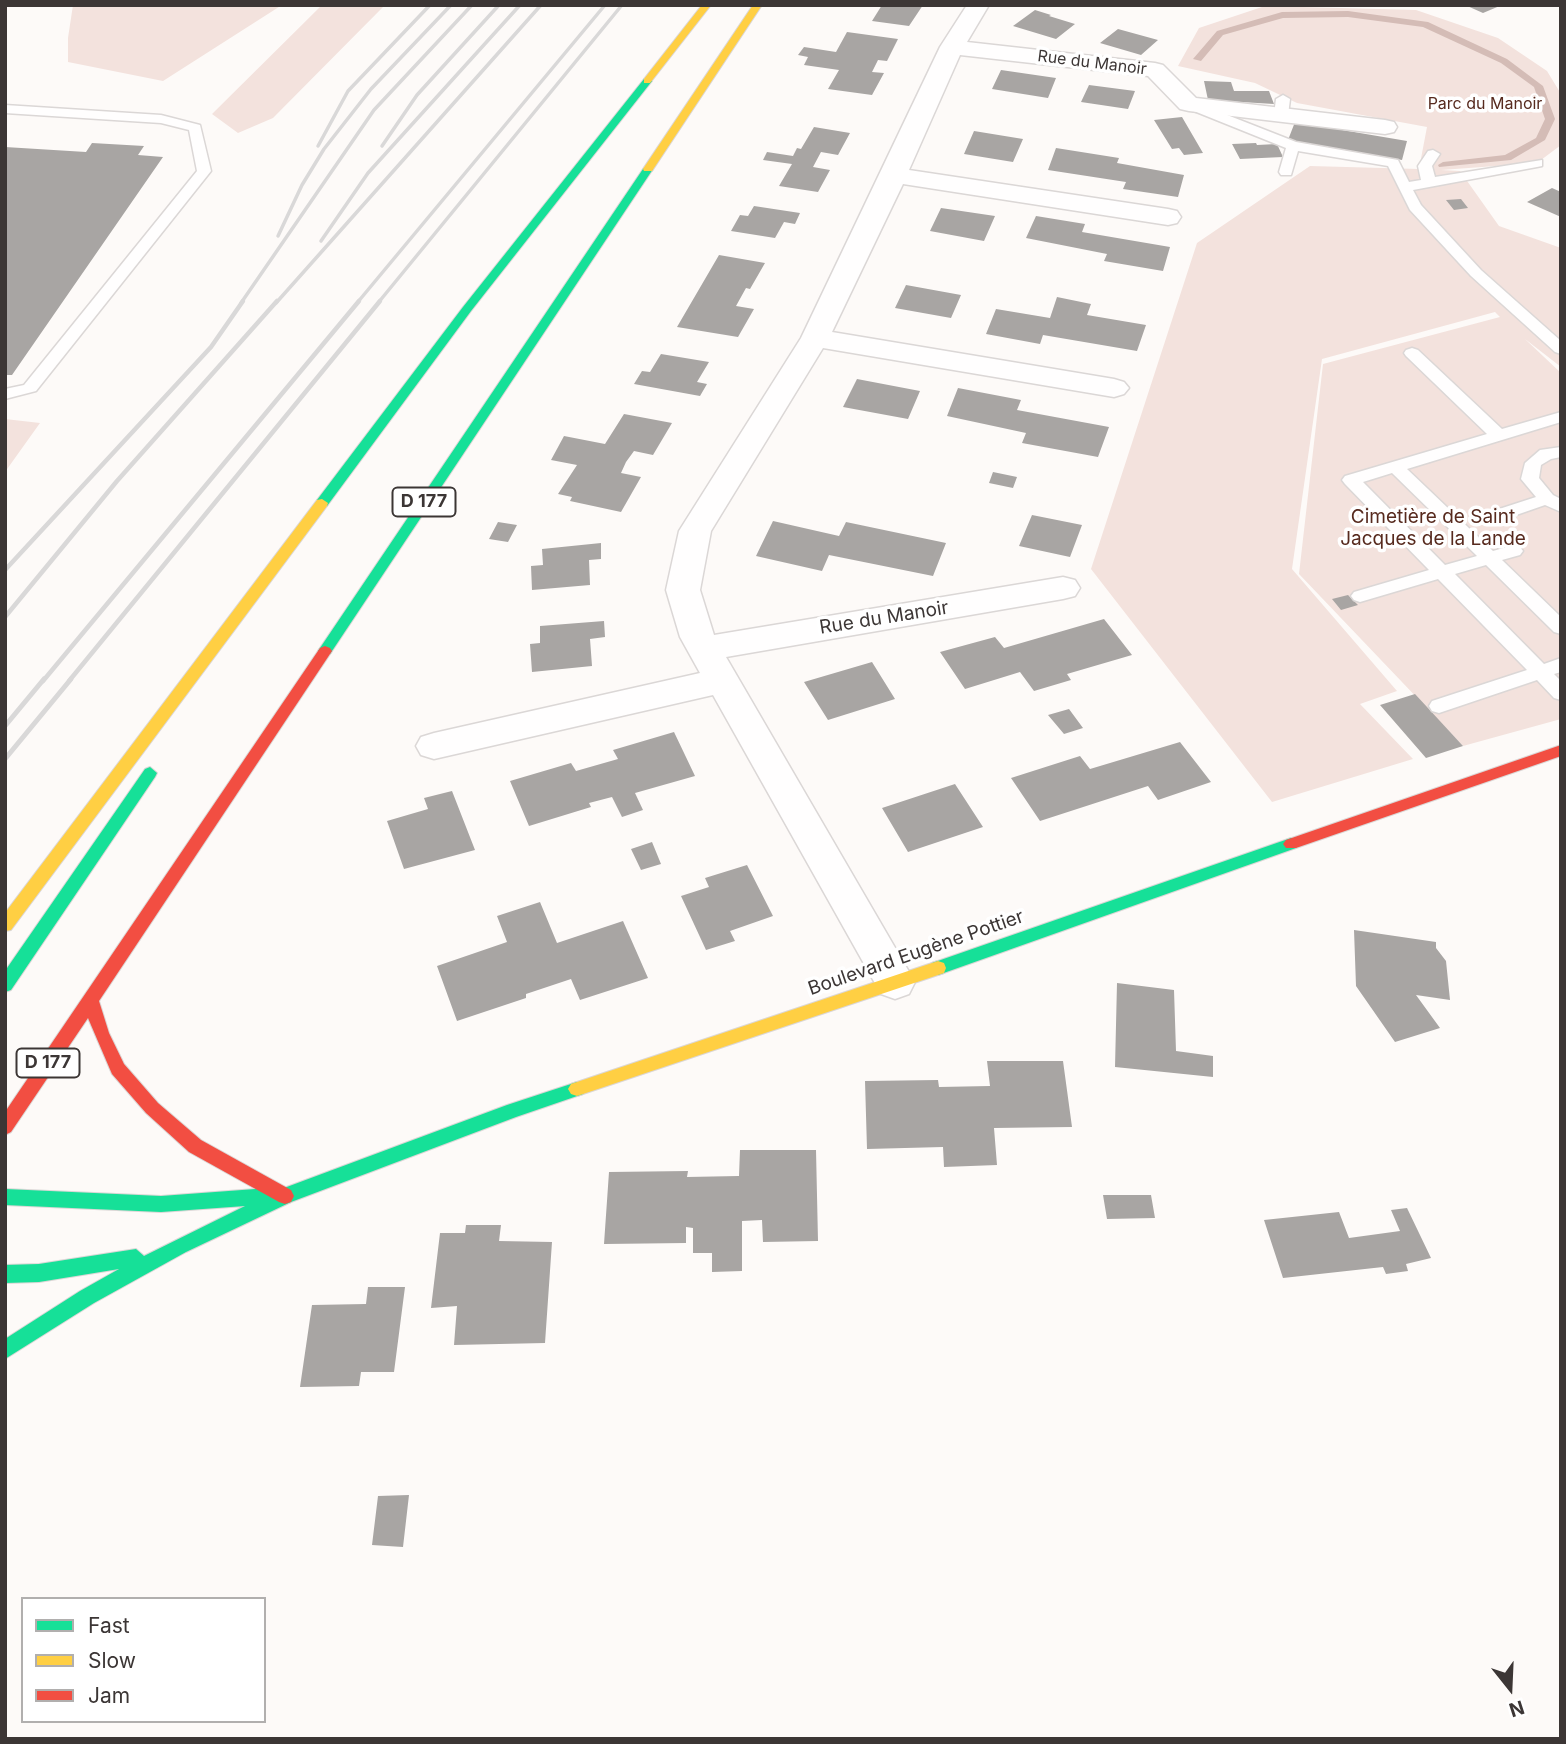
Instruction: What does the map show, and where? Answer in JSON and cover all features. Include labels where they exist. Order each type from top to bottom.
[{"type":"main road","points":[[5,925],[467,309],[707,5]]},
{"type":"main road","name":"D 177","points":[[5,1127],[758,5]]},
{"type":"main road","points":[[256,618],[467,309]]},
{"type":"main road","name":"Boulevard Eugène Pottier","points":[[285,1196],[513,1110],[895,982],[1561,750]]},
{"type":"main road","points":[[5,985],[162,756]]},
{"type":"main road","points":[[90,1000],[101,1033],[118,1069],[152,1108],[195,1146],[285,1196]]},
{"type":"main road","points":[[5,1197],[161,1204],[285,1196]]},
{"type":"main road","points":[[5,1350],[87,1297],[178,1246],[285,1196]]},
{"type":"main road","points":[[5,1274],[39,1273],[127,1261],[178,1246]]},
{"type":"street","points":[[895,982],[697,637],[683,590],[695,531],[815,338],[894,176],[952,47],[978,5]]},
{"type":"street","name":"Rue du Manoir","points":[[952,47],[1155,70],[1189,104]]},
{"type":"street","points":[[1189,104],[1282,107],[1385,127]]},
{"type":"street","points":[[894,176],[1168,218]]},
{"type":"street","points":[[815,338],[1114,388]]},
{"type":"street","name":"Rue du Manoir","points":[[704,649],[1063,588]]},
{"type":"street","points":[[434,746],[722,681]]},
{"type":"lane","points":[[1189,104],[1293,146],[1393,163],[1415,207],[1476,273],[1561,349]]},
{"type":"lane","points":[[5,109],[161,119],[195,128],[204,171],[30,388],[5,394]]},
{"type":"lane","points":[[1286,172],[1293,146]]},
{"type":"lane","points":[[1429,183],[1425,166],[1433,154]]},
{"type":"lane","points":[[1405,187],[1538,163]]},
{"type":"lane","points":[[1412,353],[1499,436]]},
{"type":"lane","points":[[1561,417],[1351,480],[1561,693]]},
{"type":"lane","points":[[1554,503],[1530,479],[1534,463],[1546,454],[1561,452]]},
{"type":"lane","points":[[1397,468],[1561,628]]},
{"type":"lane","points":[[1499,515],[1554,503]]},
{"type":"lane","points":[[1360,596],[1514,551]]},
{"type":"lane","points":[[1439,706],[1561,665]]},
{"type":"green space","points":[[73,5],[282,5],[163,81],[68,62]]},
{"type":"green space","points":[[322,5],[385,5],[273,118],[238,133],[212,114]]},
{"type":"green space","points":[[1265,6],[1416,10],[1498,38],[1547,71],[1561,94],[1561,145],[1537,163],[1441,170],[1460,171],[1499,226],[1561,248],[1561,367],[1525,339],[1561,373],[1561,719],[1463,746],[1299,574],[1323,364],[1500,317],[1495,312],[1322,359],[1292,569],[1397,691],[1360,704],[1413,759],[1272,802],[1091,569],[1197,243],[1310,166],[1419,169],[1427,127],[1297,103],[1255,83],[1178,66],[1199,28]]},
{"type":"green space","points":[[5,419],[40,423],[5,472]]},
{"type":"building","points":[[882,5],[923,5],[909,26],[872,21]]},
{"type":"building","points":[[1465,5],[1502,5],[1483,13]]},
{"type":"building","points":[[1035,10],[1075,24],[1056,39],[1013,26]]},
{"type":"building","points":[[1118,29],[1158,40],[1141,55],[1100,43]]},
{"type":"building","points":[[847,32],[898,39],[887,61],[878,60],[872,72],[884,73],[872,95],[828,89],[839,70],[804,65],[808,57],[798,55],[804,47],[836,52]]},
{"type":"building","points":[[1001,70],[1056,78],[1048,98],[992,89]]},
{"type":"building","points":[[1204,81],[1231,82],[1234,91],[1269,91],[1274,104],[1208,100]]},
{"type":"building","points":[[1089,85],[1135,91],[1128,109],[1081,102]]},
{"type":"building","points":[[1182,117],[1203,153],[1184,155],[1179,148],[1172,149],[1154,120]]},
{"type":"building","points":[[1295,122],[1407,141],[1402,160],[1288,140]]},
{"type":"building","points":[[814,127],[850,133],[838,155],[821,152],[813,167],[830,170],[818,192],[779,186],[792,164],[763,160],[767,152],[793,156],[797,148],[801,149]]},
{"type":"building","points":[[974,131],[1023,139],[1013,162],[964,154]]},
{"type":"building","points":[[92,143],[144,146],[138,155],[163,157],[12,375],[5,375],[5,147],[86,152]]},
{"type":"building","points":[[1232,144],[1277,144],[1283,157],[1240,159]]},
{"type":"building","points":[[1056,148],[1119,158],[1117,163],[1184,175],[1178,197],[1123,189],[1126,182],[1048,170]]},
{"type":"building","points":[[1552,188],[1561,192],[1561,217],[1527,202]]},
{"type":"building","points":[[1461,199],[1468,208],[1454,210],[1446,200]]},
{"type":"building","points":[[754,206],[800,213],[795,224],[784,222],[775,238],[731,231],[740,215],[748,216]]},
{"type":"building","points":[[941,208],[995,216],[984,241],[930,231]]},
{"type":"building","points":[[1036,216],[1085,224],[1082,232],[1170,247],[1163,271],[1104,261],[1107,254],[1026,238]]},
{"type":"building","points":[[719,255],[765,263],[750,289],[746,288],[736,306],[754,309],[738,337],[677,327]]},
{"type":"building","points":[[906,285],[961,295],[951,318],[895,308]]},
{"type":"building","points":[[1057,297],[1091,304],[1087,315],[1146,325],[1137,351],[1043,335],[1040,344],[986,334],[996,309],[1050,318]]},
{"type":"building","points":[[661,354],[709,362],[697,382],[707,384],[700,396],[634,384],[642,371],[650,372]]},
{"type":"building","points":[[857,379],[920,391],[908,419],[843,407]]},
{"type":"building","points":[[958,388],[1021,400],[1017,410],[1109,427],[1098,457],[1022,443],[1026,433],[947,416]]},
{"type":"building","points":[[624,414],[672,423],[653,455],[634,451],[626,462],[621,473],[641,477],[621,512],[570,501],[572,497],[558,494],[577,465],[551,460],[564,436],[605,444]]},
{"type":"building","points":[[993,472],[1017,477],[1013,488],[989,483]]},
{"type":"building","points":[[1032,515],[1082,525],[1070,557],[1019,546]]},
{"type":"building","points":[[773,521],[839,536],[846,522],[946,543],[933,576],[829,555],[822,571],[756,556]]},
{"type":"building","points":[[498,522],[517,525],[508,542],[489,539]]},
{"type":"building","points":[[601,543],[601,559],[589,560],[590,585],[532,590],[531,566],[543,565],[542,549]]},
{"type":"building","points":[[1348,595],[1358,605],[1341,610],[1332,599]]},
{"type":"building","points":[[1104,619],[1132,655],[1067,674],[1071,680],[1034,691],[1020,672],[965,689],[940,652],[995,637],[1004,648]]},
{"type":"building","points":[[604,621],[605,637],[590,639],[592,666],[532,672],[530,644],[540,643],[540,626]]},
{"type":"building","points":[[872,662],[895,699],[828,720],[804,682]]},
{"type":"building","points":[[1415,694],[1463,746],[1426,758],[1380,705]]},
{"type":"building","points":[[1069,709],[1083,728],[1064,734],[1048,715]]},
{"type":"building","points":[[674,732],[695,776],[635,793],[643,810],[622,817],[612,797],[589,803],[591,807],[529,826],[510,781],[571,763],[576,771],[618,759],[613,750]]},
{"type":"building","points":[[1180,742],[1211,782],[1158,800],[1148,786],[1040,821],[1011,778],[1080,756],[1090,769]]},
{"type":"building","points":[[955,784],[983,827],[908,852],[882,808]]},
{"type":"building","points":[[452,791],[475,850],[404,869],[387,821],[428,809],[424,798]]},
{"type":"building","points":[[652,842],[661,864],[641,870],[631,849]]},
{"type":"building","points":[[747,865],[773,916],[730,931],[735,941],[706,950],[681,896],[709,887],[705,878]]},
{"type":"building","points":[[540,902],[557,943],[623,921],[648,978],[580,1000],[571,979],[526,994],[526,998],[457,1021],[437,966],[507,942],[497,916]]},
{"type":"building","points":[[1354,930],[1436,942],[1436,948],[1446,961],[1450,1000],[1416,995],[1440,1028],[1395,1042],[1356,986]]},
{"type":"building","points":[[1117,983],[1174,990],[1176,1051],[1213,1056],[1213,1077],[1115,1067]]},
{"type":"building","points":[[987,1061],[1063,1061],[1072,1127],[994,1128],[997,1165],[944,1167],[943,1147],[867,1149],[865,1081],[938,1080],[939,1087],[990,1086]]},
{"type":"building","points":[[740,1150],[816,1150],[818,1241],[763,1242],[762,1220],[742,1221],[742,1271],[712,1272],[712,1253],[693,1253],[693,1228],[686,1227],[686,1243],[604,1244],[609,1172],[688,1171],[687,1177],[739,1176]]},
{"type":"building","points":[[1103,1195],[1151,1195],[1155,1218],[1107,1219]]},
{"type":"building","points":[[1407,1208],[1431,1258],[1406,1264],[1408,1271],[1386,1274],[1383,1267],[1283,1278],[1264,1220],[1339,1212],[1349,1238],[1400,1231],[1391,1210]]},
{"type":"building","points":[[466,1225],[501,1225],[499,1241],[552,1242],[545,1343],[454,1345],[457,1306],[431,1308],[440,1233],[465,1233]]},
{"type":"building","points":[[368,1287],[405,1287],[394,1372],[361,1372],[359,1386],[300,1387],[312,1305],[366,1304]]},
{"type":"building","points":[[409,1495],[403,1547],[372,1545],[378,1496]]},
{"type":"waterway","points":[[1198,59],[1220,33],[1282,15],[1348,14],[1425,24],[1504,61],[1538,86],[1550,119],[1540,140],[1507,158],[1443,165]]},
{"type":"railway","points":[[318,146],[348,91],[430,5]]},
{"type":"railway","points":[[278,236],[302,185],[324,149],[371,89],[451,5]]},
{"type":"railway","points":[[241,303],[374,110],[472,5]]},
{"type":"railway","points":[[382,146],[417,95],[499,5]]},
{"type":"railway","points":[[321,241],[368,173],[520,5]]},
{"type":"railway","points":[[276,303],[541,5]]},
{"type":"railway","points":[[357,303],[605,5]]},
{"type":"railway","points":[[378,303],[622,5]]},
{"type":"railway","points":[[5,570],[211,347],[243,301]]},
{"type":"railway","points":[[5,617],[117,481],[277,301]]},
{"type":"railway","points":[[43,681],[359,301]]},
{"type":"railway","points":[[69,681],[380,301]]},
{"type":"railway","points":[[5,726],[44,679]]},
{"type":"railway","points":[[5,759],[71,679]]},
{"type":"traffic: fast","points":[[322,503],[467,309],[647,81]]},
{"type":"traffic: fast","points":[[325,651],[648,169]]},
{"type":"traffic: fast","points":[[5,985],[150,773]]},
{"type":"traffic: fast","points":[[938,968],[1291,844]]},
{"type":"traffic: fast","points":[[285,1196],[513,1110],[577,1089]]},
{"type":"traffic: fast","points":[[5,1197],[161,1204],[269,1196]]},
{"type":"traffic: fast","points":[[5,1350],[87,1297],[179,1246],[285,1196]]},
{"type":"traffic: fast","points":[[5,1274],[39,1273],[136,1258]]},
{"type":"traffic: slow","points":[[647,81],[707,5]]},
{"type":"traffic: slow","points":[[648,169],[758,5]]},
{"type":"traffic: slow","points":[[5,925],[322,503]]},
{"type":"traffic: slow","points":[[577,1089],[938,968]]},
{"type":"traffic: jam","points":[[5,1127],[325,651]]},
{"type":"traffic: jam","points":[[1291,844],[1561,750]]},
{"type":"traffic: jam","points":[[90,1000],[101,1033],[118,1069],[152,1108],[195,1146],[285,1196]]},
{"type":"park label","name":"Parc du Manoir","points":[[1485,104]]},
{"type":"park label","name":"Cimetière de Saint Jacques de la Lande","points":[[1433,528]]}]
